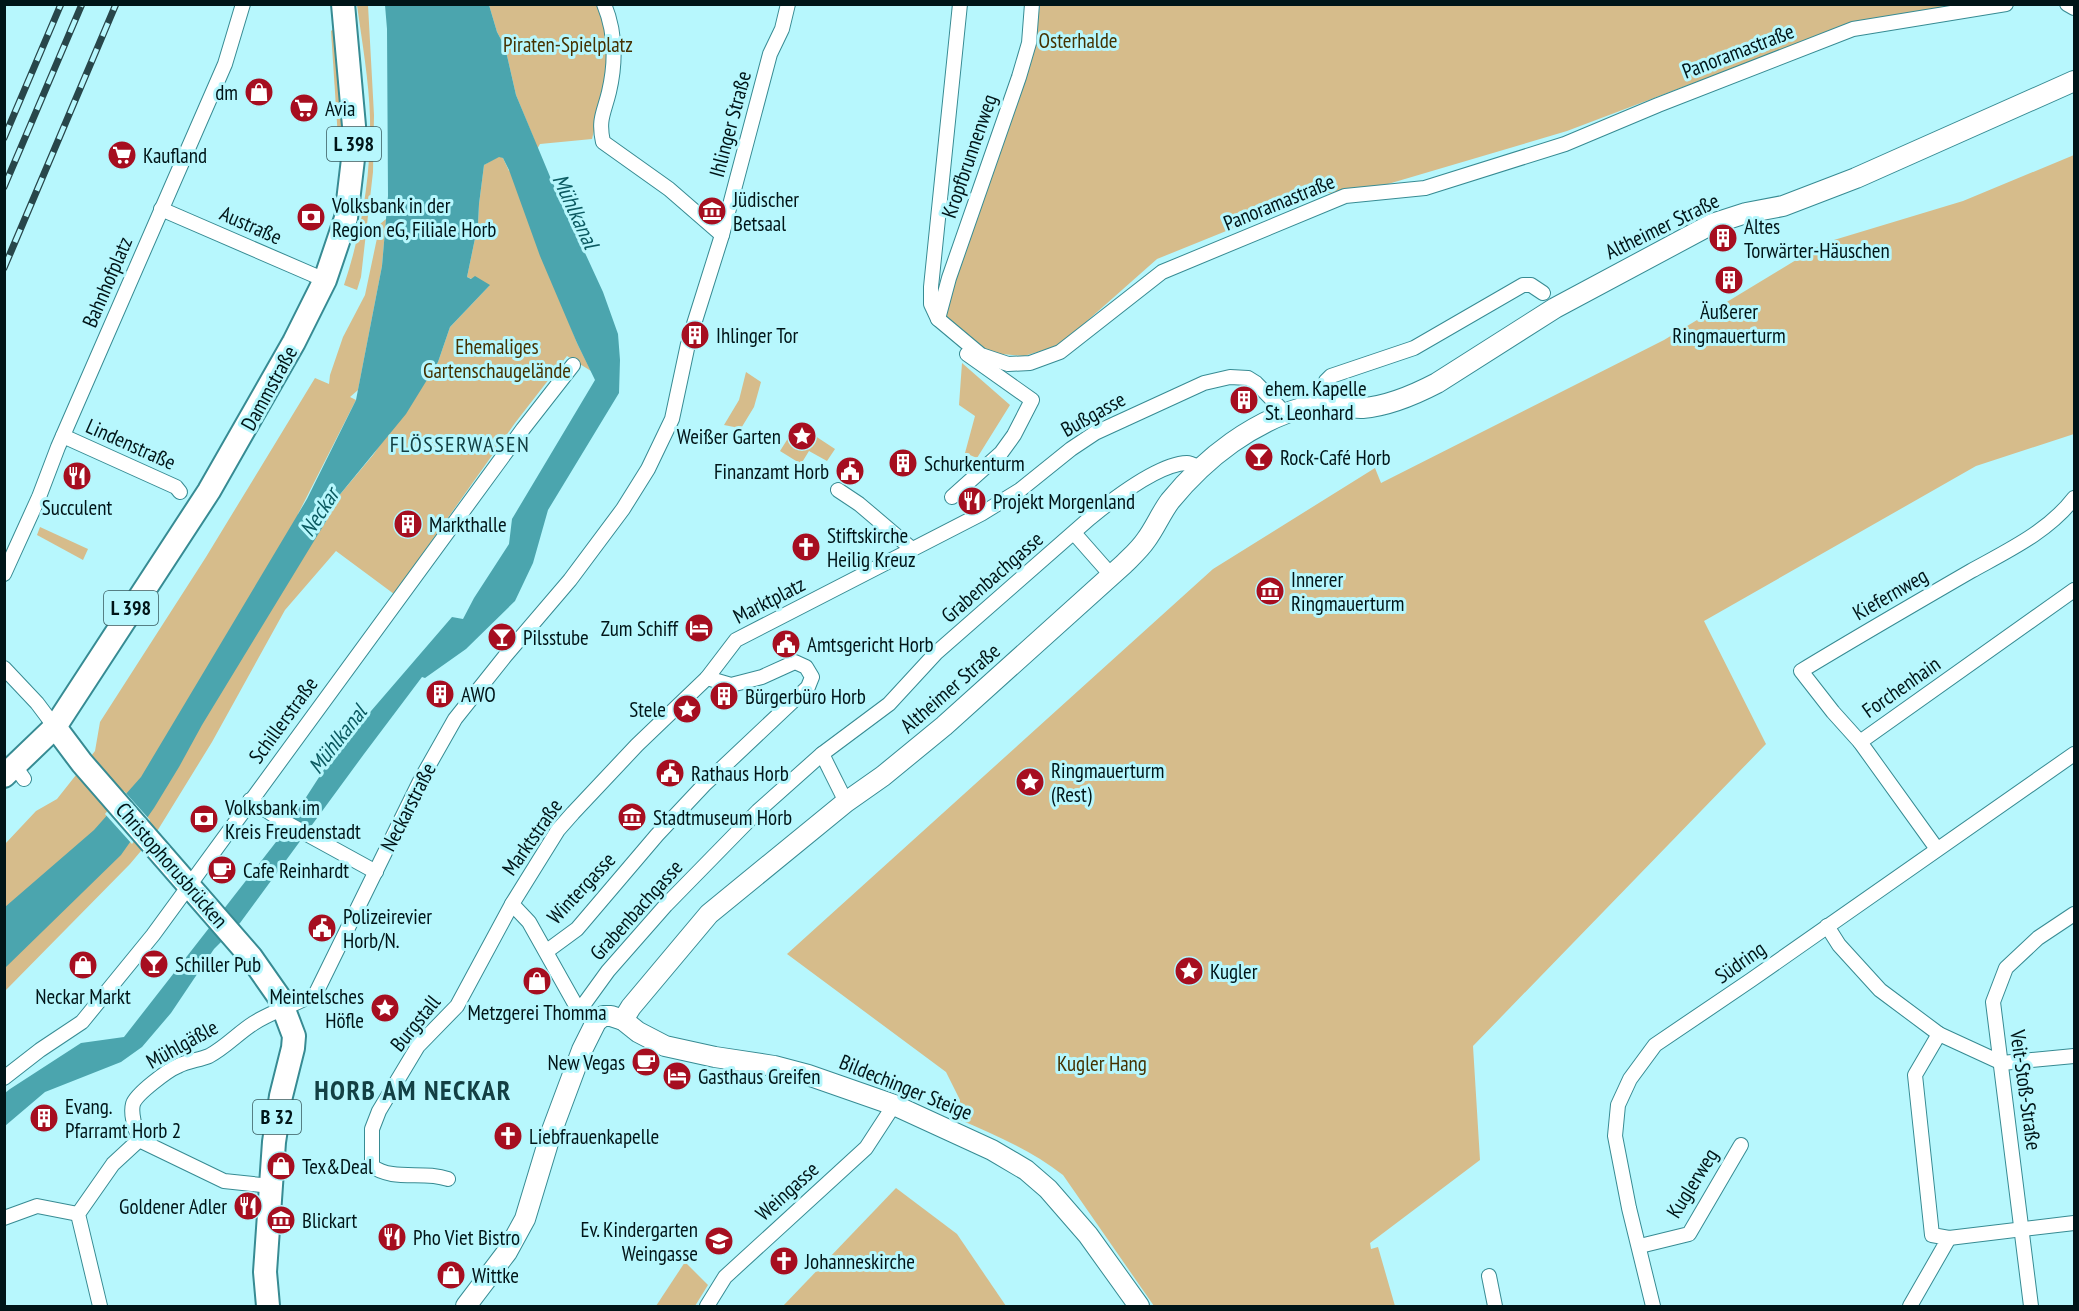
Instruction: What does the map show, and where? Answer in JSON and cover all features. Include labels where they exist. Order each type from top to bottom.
[{"type":"main road","name":"Dammstraße","points":[[14,774],[55,727],[209,491],[279,369],[325,280],[346,218],[353,159],[352,87],[343,4]]},
{"type":"main road","name":"Christophorusbrücken","points":[[55,727],[82,762],[234,938],[279,997],[283,1007]]},
{"type":"main road","name":"B 32","points":[[268,1306],[266,1272],[277,1118],[294,1036],[283,1007]]},
{"type":"street","name":"Bahnhofplatz","points":[[4,574],[225,64],[243,4]]},
{"type":"street","points":[[604,4],[612,30],[614,64],[608,95],[602,110],[600,128],[603,142],[669,189],[722,235]]},
{"type":"street","name":"Ihlinger Straße","points":[[694,324],[722,235],[770,54],[782,29],[788,4]]},
{"type":"street","points":[[938,319],[931,303],[931,287],[960,4]]},
{"type":"street","name":"Kropfbrunnenweg","points":[[938,319],[949,278],[1019,77],[1029,43],[1032,4]]},
{"type":"street","name":"Panoramastraße","points":[[938,319],[981,355],[1008,364],[1030,363],[1060,352],[1162,272],[1345,196],[1425,188],[1564,144],[1853,29],[2006,4]]},
{"type":"street","points":[[2067,4],[2074,8]]},
{"type":"street","name":"Altheimer Straße","points":[[623,1020],[631,1007],[709,914],[846,802],[883,776],[944,726],[1135,554],[1170,501],[1221,449],[1285,413],[1313,405],[1363,408],[1418,394],[1555,308],[1713,224],[1746,213],[1783,206],[1856,178],[2074,81]]},
{"type":"street","name":"Austraße","points":[[161,209],[325,280]]},
{"type":"street","points":[[1313,405],[1331,376],[1414,348],[1523,285],[1531,285],[1543,293]]},
{"type":"street","points":[[952,497],[1001,453],[1014,435],[1032,400],[960,348],[957,335]]},
{"type":"street","name":"Neckarstraße","points":[[283,1007],[302,1002],[316,993],[421,779],[455,719],[570,580],[648,469],[672,419],[688,344]]},
{"type":"street","name":"Schillerstraße","points":[[4,1078],[82,1022],[153,935],[535,412],[573,365]]},
{"type":"street","name":"Bußgasse","points":[[927,542],[981,514],[1020,490],[1071,448],[1095,433],[1204,383],[1230,377],[1248,378],[1256,382],[1285,413]]},
{"type":"street","name":"Lindenstraße","points":[[63,436],[178,489]]},
{"type":"street","name":"Grabenbachgasse","points":[[588,1016],[608,971],[660,912],[758,811],[822,754],[889,704],[936,653],[1111,501],[1150,476],[1175,466],[1189,463],[1200,468]]},
{"type":"street","points":[[838,490],[859,504],[912,549]]},
{"type":"street","name":"Kiefernweg","points":[[1860,742],[1801,671],[2017,547],[2065,510],[2074,498]]},
{"type":"street","points":[[1074,533],[1111,575]]},
{"type":"street","name":"Marktplatz","points":[[591,792],[707,678],[736,640],[927,542]]},
{"type":"street","name":"Forchenhain","points":[[1937,849],[1860,742],[2074,590]]},
{"type":"street","name":"Wintergasse","points":[[547,951],[576,929],[657,835],[704,785],[808,687],[812,677],[808,669],[795,662],[762,677],[731,685],[707,678]]},
{"type":"street","points":[[4,668],[55,727]]},
{"type":"street","points":[[822,754],[846,802]]},
{"type":"street","name":"Südring","points":[[1653,1306],[1629,1208],[1615,1136],[1618,1105],[1630,1079],[1655,1044],[1751,980],[2074,754]]},
{"type":"street","name":"Marktstraße","points":[[588,1016],[529,922],[512,904],[558,830],[591,792]]},
{"type":"street","points":[[250,800],[283,821],[376,872]]},
{"type":"street","name":"Burgstall","points":[[448,1179],[439,1175],[379,1171],[372,1166],[372,1129],[379,1111],[418,1046],[457,1006],[512,904]]},
{"type":"street","name":"Veit-Stoß-Straße","points":[[2031,1306],[1993,1002],[2006,968],[2038,938],[2074,914]]},
{"type":"street","points":[[1827,926],[1839,945],[1880,990],[1940,1034],[2002,1063],[2074,1056]]},
{"type":"street","name":"Mühlgäßle","points":[[139,1140],[135,1129],[133,1104],[138,1095],[176,1066],[208,1056],[227,1045],[252,1023],[283,1007]]},
{"type":"street","points":[[466,1306],[507,1252],[525,1219],[551,1133],[582,1050],[588,1016],[611,1016],[623,1020]]},
{"type":"street","name":"Bildechinger Steige","points":[[623,1020],[638,1032],[665,1046],[808,1075],[894,1105],[992,1150],[1026,1170],[1048,1189],[1088,1235],[1139,1306]]},
{"type":"street","points":[[1940,1034],[1915,1075],[1932,1235],[1949,1238],[2074,1223]]},
{"type":"street","name":"Weingasse","points":[[707,1306],[725,1277],[866,1148],[894,1105]]},
{"type":"street","points":[[100,1306],[78,1214],[113,1164],[139,1140],[224,1181],[271,1186]]},
{"type":"street","name":"Kuglerweg","points":[[1640,1246],[1689,1234],[1741,1145]]},
{"type":"street","points":[[4,1218],[37,1206],[78,1214]]},
{"type":"street","points":[[1910,1306],[1949,1238]]},
{"type":"street","points":[[1489,1276],[1495,1306]]},
{"type":"green space","points":[[357,5],[368,5],[374,115],[373,172],[361,277],[357,290],[344,285],[356,244],[364,203],[369,161],[370,118],[367,76]]},
{"type":"green space","name":"Ehemaliges Gartenschaugelände","points":[[489,5],[597,5],[607,34],[610,63],[592,139],[540,144],[516,186],[577,343],[591,371],[567,356],[515,423],[394,594],[336,551],[285,610],[212,742],[156,833],[130,864],[5,991],[5,844],[36,811],[57,799],[95,751],[100,722],[206,557],[315,378],[329,384],[343,337],[365,295],[380,224],[386,219],[382,266],[358,390],[350,397],[356,400],[298,514],[325,523],[337,498],[373,455],[438,362],[450,327],[489,286],[467,277],[478,224],[484,165],[499,156],[503,158],[509,171],[534,139],[516,95],[505,47],[497,32]]},
{"type":"green space","name":"Osterhalde","points":[[1040,5],[1952,5],[1849,24],[1567,131],[1388,184],[1315,195],[1157,259],[1070,336],[1054,347],[1024,356],[979,352],[935,309],[1034,51]]},
{"type":"green space","points":[[335,28],[345,131],[338,138],[331,31]]},
{"type":"green space","name":"Kugler Hang","points":[[2074,155],[2074,434],[1976,466],[1704,621],[1766,744],[1473,1046],[1480,1160],[1370,1243],[1371,1249],[1378,1247],[1395,1306],[1154,1306],[1063,1175],[999,1137],[958,1119],[960,1100],[946,1072],[787,954],[1213,569],[1375,468],[1381,483],[1664,340],[1824,243],[1963,201]]},
{"type":"green space","points":[[962,363],[1010,405],[977,458],[965,453],[975,416],[959,405]]},
{"type":"green space","points":[[746,372],[761,382],[754,407],[740,430],[724,425],[739,400]]},
{"type":"green space","name":"Weißer Garten","points":[[797,424],[835,449],[827,461],[809,451],[801,464],[780,451]]},
{"type":"green space","points":[[40,527],[88,549],[83,560],[37,535]]},
{"type":"green space","points":[[896,1188],[957,1234],[1006,1306],[783,1306]]},
{"type":"green space","points":[[685,1262],[708,1285],[695,1306],[656,1306]]},
{"type":"water","name":"Neckar","points":[[385,5],[489,5],[497,32],[505,47],[516,95],[551,179],[603,292],[618,334],[619,393],[548,510],[533,563],[515,601],[466,649],[425,678],[422,677],[240,923],[214,949],[171,1013],[142,1047],[121,1062],[45,1092],[5,1126],[5,1093],[10,1089],[81,1043],[124,1037],[283,833],[334,754],[452,617],[463,619],[509,544],[512,519],[595,380],[540,256],[509,170],[503,158],[499,157],[484,165],[478,224],[467,277],[471,279],[475,276],[490,285],[450,327],[438,362],[406,414],[337,498],[325,523],[202,725],[179,767],[121,855],[5,968],[5,907],[94,830],[141,777],[307,499],[356,400],[382,266],[388,196]]},
{"type":"pier","points":[[124,791],[150,820],[132,844],[105,814]]},
{"type":"railway","points":[[4,138],[61,4]]},
{"type":"railway","points":[[4,187],[82,4]]},
{"type":"railway","points":[[4,268],[116,4]]},
{"type":"place","name":"dm","points":[[259,92]]},
{"type":"place","name":"Avia","points":[[304,108]]},
{"type":"place","name":"Kaufland","points":[[122,155]]},
{"type":"place","name":"Jüdischer Betsaal","points":[[712,211]]},
{"type":"place","name":"Volksbank in der Region eG, Filiale Horb","points":[[311,217]]},
{"type":"place","name":"Altes Torwärter-Häuschen","points":[[1723,238]]},
{"type":"place","name":"Äußerer Ringmauerturm","points":[[1729,280]]},
{"type":"place","name":"Ihlinger Tor","points":[[695,335]]},
{"type":"place","name":"ehem. Kapelle St. Leonhard","points":[[1244,400]]},
{"type":"place","name":"Weißer Garten","points":[[802,436]]},
{"type":"place","name":"Rock-Café Horb","points":[[1259,457]]},
{"type":"place","name":"Schurkenturm","points":[[903,463]]},
{"type":"place","name":"Finanzamt Horb","points":[[850,471]]},
{"type":"place","name":"Succulent","points":[[77,476]]},
{"type":"place","name":"Projekt Morgenland","points":[[972,501]]},
{"type":"place","name":"Markthalle","points":[[408,524]]},
{"type":"place","name":"Stiftskirche Heilig Kreuz","points":[[806,547]]},
{"type":"place","name":"Innerer Ringmauerturm","points":[[1270,591]]},
{"type":"place","name":"Zum Schiff","points":[[699,628]]},
{"type":"place","name":"Pilsstube","points":[[502,637]]},
{"type":"place","name":"Amtsgericht Horb","points":[[786,644]]},
{"type":"place","name":"AWO","points":[[440,694]]},
{"type":"place","name":"Bürgerbüro Horb","points":[[724,696]]},
{"type":"place","name":"Stele","points":[[687,709]]},
{"type":"place","name":"Rathaus Horb","points":[[670,773]]},
{"type":"place","name":"Ringmauerturm (Rest)","points":[[1030,782]]},
{"type":"place","name":"Stadtmuseum Horb","points":[[632,817]]},
{"type":"place","name":"Volksbank im Kreis Freudenstadt","points":[[204,819]]},
{"type":"place","name":"Cafe Reinhardt","points":[[222,870]]},
{"type":"place","name":"Polizeirevier Horb/N.","points":[[322,928]]},
{"type":"place","name":"Schiller Pub","points":[[154,964]]},
{"type":"place","name":"Neckar Markt","points":[[83,965]]},
{"type":"place","name":"Kugler","points":[[1189,971]]},
{"type":"place","name":"Metzgerei Thomma","points":[[537,981]]},
{"type":"place","name":"Meintelsches Höfle","points":[[385,1008]]},
{"type":"place","name":"New Vegas","points":[[646,1062]]},
{"type":"place","name":"Gasthaus Greifen","points":[[677,1076]]},
{"type":"place","name":"Evang. Pfarramt Horb 2","points":[[44,1118]]},
{"type":"place","name":"Liebfrauenkapelle","points":[[508,1136]]},
{"type":"place","name":"Tex&Deal","points":[[281,1166]]},
{"type":"place","name":"Goldener Adler","points":[[248,1206]]},
{"type":"place","name":"Blickart","points":[[281,1220]]},
{"type":"place","name":"Pho Viet Bistro","points":[[392,1237]]},
{"type":"place","name":"Ev. Kindergarten Weingasse","points":[[719,1241]]},
{"type":"place","name":"Johanneskirche","points":[[784,1261]]},
{"type":"place","name":"Wittke","points":[[451,1275]]},
{"type":"district","name":"FLÖSSERWASEN","points":[[460,444]]},
{"type":"district","name":"HORB AM NECKAR","points":[[413,1090]]},
{"type":"park label","name":"Piraten-Spielplatz","points":[[568,44]]},
{"type":"water label","name":"Mühlkanal","points":[[576,211]]},
{"type":"water label","name":"Mühlkanal","points":[[337,739]]}]
